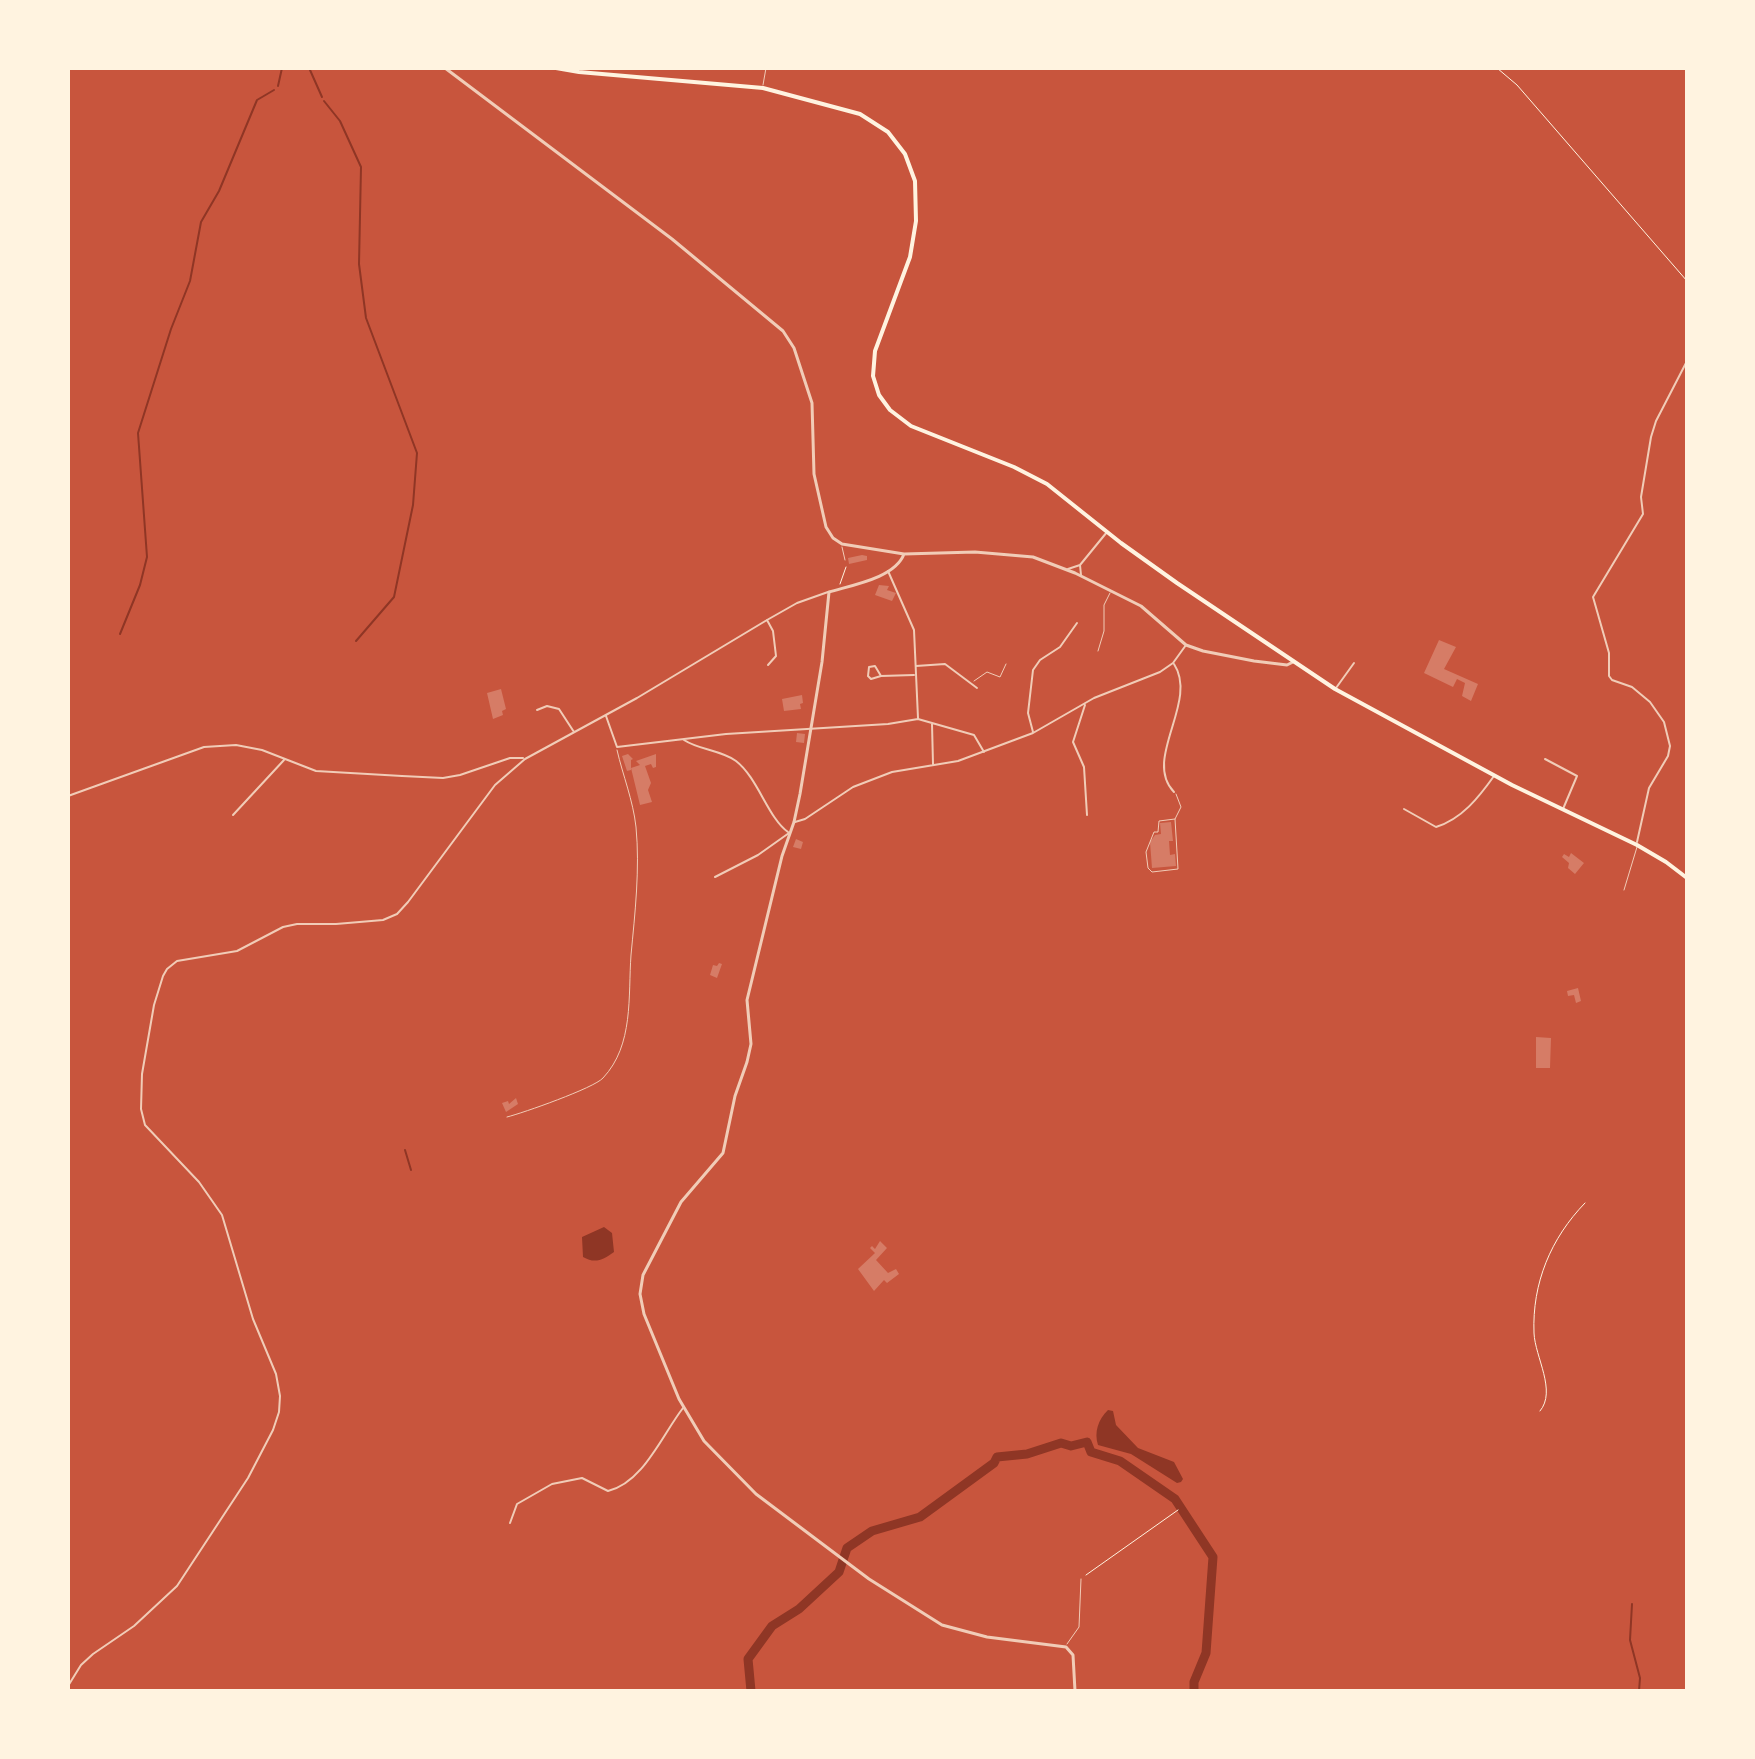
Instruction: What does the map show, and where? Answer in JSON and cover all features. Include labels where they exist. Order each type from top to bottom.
[{"type":"highway","points":[[556,68],[763,88],[860,114],[888,132],[905,154],[915,181],[916,221],[910,257],[875,351],[873,376],[879,395],[890,410],[911,426],[1014,467],[1047,484],[1107,532],[1335,689],[1562,811],[1637,845],[1687,878]]},
{"type":"street","points":[[445,68],[672,239],[783,331],[794,348],[812,403],[814,474],[826,527],[833,538],[842,544],[904,554],[1011,553],[1033,557],[1067,569],[1141,606],[1186,645],[1254,661],[1287,665],[1293,662]]},
{"type":"street","points":[[1637,845],[1649,788],[1668,756],[1670,746],[1664,722],[1657,710],[1632,687],[1609,676],[1609,653],[1593,597],[1643,514],[1641,497],[1651,437],[1687,361]]},
{"type":"street","points":[[1067,569],[1080,565],[1107,532]]},
{"type":"street","points":[[68,1686],[81,1665],[134,1626],[177,1586],[248,1478],[279,1412],[276,1374],[253,1319],[222,1215],[199,1182],[145,1125],[141,1100],[142,1074],[154,1005],[167,969],[177,961],[237,951],[266,934],[288,926],[373,922],[397,914],[495,785],[525,759],[797,603],[888,571],[898,565],[904,554]]},
{"type":"street","points":[[1080,565],[1081,576]]},
{"type":"street","points":[[888,571],[914,630],[918,719]]},
{"type":"street","points":[[829,592],[822,662],[794,822],[782,856],[747,1000],[751,1044],[723,1153],[681,1202],[643,1275],[640,1294],[644,1314],[684,1407],[704,1441],[738,1478],[847,1563],[942,1625],[987,1637],[1066,1647],[1073,1655],[1075,1691]]},
{"type":"street","points":[[767,620],[773,631],[776,656],[768,665]]},
{"type":"street","points":[[1033,733],[1028,713],[1033,670],[1040,660],[1060,647],[1077,623]]},
{"type":"street","points":[[794,822],[805,819],[853,787],[892,772],[958,761],[1033,733],[1086,702],[1144,680],[1173,663],[1186,645]]},
{"type":"street","points":[[1173,663],[1178,669],[1181,697],[1169,733],[1165,781],[1174,792]]},
{"type":"street","points":[[1335,689],[1354,663]]},
{"type":"street","points":[[915,666],[945,664],[977,688]]},
{"type":"street","points":[[881,676],[915,675]]},
{"type":"street","points":[[1086,702],[1073,742],[1084,767],[1087,815]]},
{"type":"street","points":[[537,710],[552,706],[564,715],[574,733]]},
{"type":"street","points":[[557,719],[564,715]]},
{"type":"street","points":[[606,715],[617,747],[918,719],[974,735],[984,753]]},
{"type":"street","points":[[932,723],[933,764]]},
{"type":"street","points":[[683,739],[737,762],[765,797],[778,823],[790,833]]},
{"type":"street","points":[[68,796],[204,747],[236,745],[262,750],[316,771],[443,778],[510,758],[525,759]]},
{"type":"street","points":[[233,815],[284,759]]},
{"type":"street","points":[[1545,759],[1577,776],[1562,811]]},
{"type":"street","points":[[1404,809],[1436,827],[1460,814],[1480,796],[1494,775]]},
{"type":"street","points":[[715,877],[758,855],[790,833]]},
{"type":"street","points":[[510,1523],[517,1504],[552,1484],[582,1478],[608,1491],[621,1487],[646,1462],[684,1407]]},
{"type":"lane","points":[[763,88],[766,68]]},
{"type":"lane","points":[[842,544],[845,560]]},
{"type":"lane","points":[[1098,651],[1104,631],[1104,605],[1111,591]]},
{"type":"lane","points":[[972,683],[987,672],[1000,677],[1006,664]]},
{"type":"lane","points":[[507,1117],[535,1109],[602,1080],[626,1030],[631,1003],[637,851],[634,809],[617,747]]},
{"type":"lane","points":[[1174,792],[1181,807],[1175,819],[1178,869],[1152,872],[1148,868],[1148,844],[1154,832],[1158,832],[1159,821],[1175,819]]},
{"type":"lane","points":[[1624,890],[1630,865],[1637,854],[1637,845]]},
{"type":"lane","points":[[1066,1647],[1069,1638],[1078,1629],[1081,1579]]},
{"type":"path","points":[[1497,68],[1517,85],[1687,281]]},
{"type":"path","points":[[836,590],[845,576],[845,560]]},
{"type":"path","points":[[1540,1411],[1547,1397],[1534,1336],[1535,1300],[1554,1241],[1585,1203]]},
{"type":"path","points":[[1081,1579],[1178,1510]]},
{"type":"shaded area","points":[[604,1227],[612,1233],[614,1252],[599,1260],[583,1257],[582,1237]]},
{"type":"shaded area","points":[[1108,1410],[1113,1411],[1116,1425],[1138,1448],[1174,1462],[1183,1479],[1181,1482],[1177,1483],[1131,1454],[1098,1445],[1098,1426]]},
{"type":"building","points":[[867,556],[867,560],[849,564],[848,558]]},
{"type":"building","points":[[879,585],[889,586],[887,590],[896,593],[892,601],[875,595]]},
{"type":"building","points":[[1439,640],[1456,647],[1444,669],[1478,684],[1471,701],[1462,696],[1465,683],[1457,679],[1453,687],[1424,673]]},
{"type":"building","points":[[501,689],[506,709],[502,711],[503,715],[493,719],[487,693]]},
{"type":"building","points":[[802,695],[801,709],[784,711],[782,699]]},
{"type":"building","points":[[797,733],[805,734],[804,743],[796,742]]},
{"type":"building","points":[[628,754],[633,759],[631,770],[627,771],[622,756]]},
{"type":"building","points":[[656,754],[656,767],[653,768],[651,764],[645,766],[651,783],[648,790],[652,802],[640,805],[631,768],[640,765],[636,761]]},
{"type":"building","points":[[1171,822],[1173,841],[1169,841],[1170,855],[1175,854],[1176,866],[1152,868],[1150,842],[1155,835],[1161,834],[1160,823]]},
{"type":"building","points":[[796,839],[803,842],[801,849],[793,847]]},
{"type":"building","points":[[1571,853],[1584,863],[1575,874],[1562,857],[1564,854],[1569,857]]},
{"type":"building","points":[[722,964],[717,978],[710,975],[713,965]]},
{"type":"building","points":[[1578,988],[1581,1001],[1576,1003],[1574,995],[1568,996],[1567,991]]},
{"type":"building","points":[[1536,1037],[1551,1038],[1550,1068],[1536,1068]]},
{"type":"building","points":[[516,1098],[518,1104],[506,1112],[502,1103],[508,1101],[509,1104]]},
{"type":"building","points":[[880,1241],[887,1248],[876,1260],[888,1273],[896,1269],[899,1274],[887,1283],[884,1280],[874,1291],[858,1269],[875,1253],[870,1248],[875,1249]]},
{"type":"waterway","points":[[278,86],[282,68]]},
{"type":"waterway","points":[[310,70],[322,97]]},
{"type":"waterway","points":[[120,634],[140,585],[147,557],[138,433],[171,329],[190,281],[201,222],[219,191],[257,100],[274,90]]},
{"type":"waterway","points":[[324,101],[340,121],[361,167],[359,264],[366,318],[417,453],[413,505],[394,597],[356,641]]},
{"type":"waterway","points":[[405,1150],[411,1170]]},
{"type":"waterway","points":[[751,1691],[748,1659],[772,1626],[799,1609],[839,1572],[847,1548],[872,1531],[920,1517],[994,1463],[997,1457],[1027,1454],[1061,1443],[1071,1446],[1087,1442],[1091,1452],[1120,1461],[1175,1499],[1213,1557],[1206,1653],[1194,1682],[1194,1691]]},
{"type":"waterway","points":[[1632,1604],[1630,1640],[1640,1678],[1639,1691]]}]
